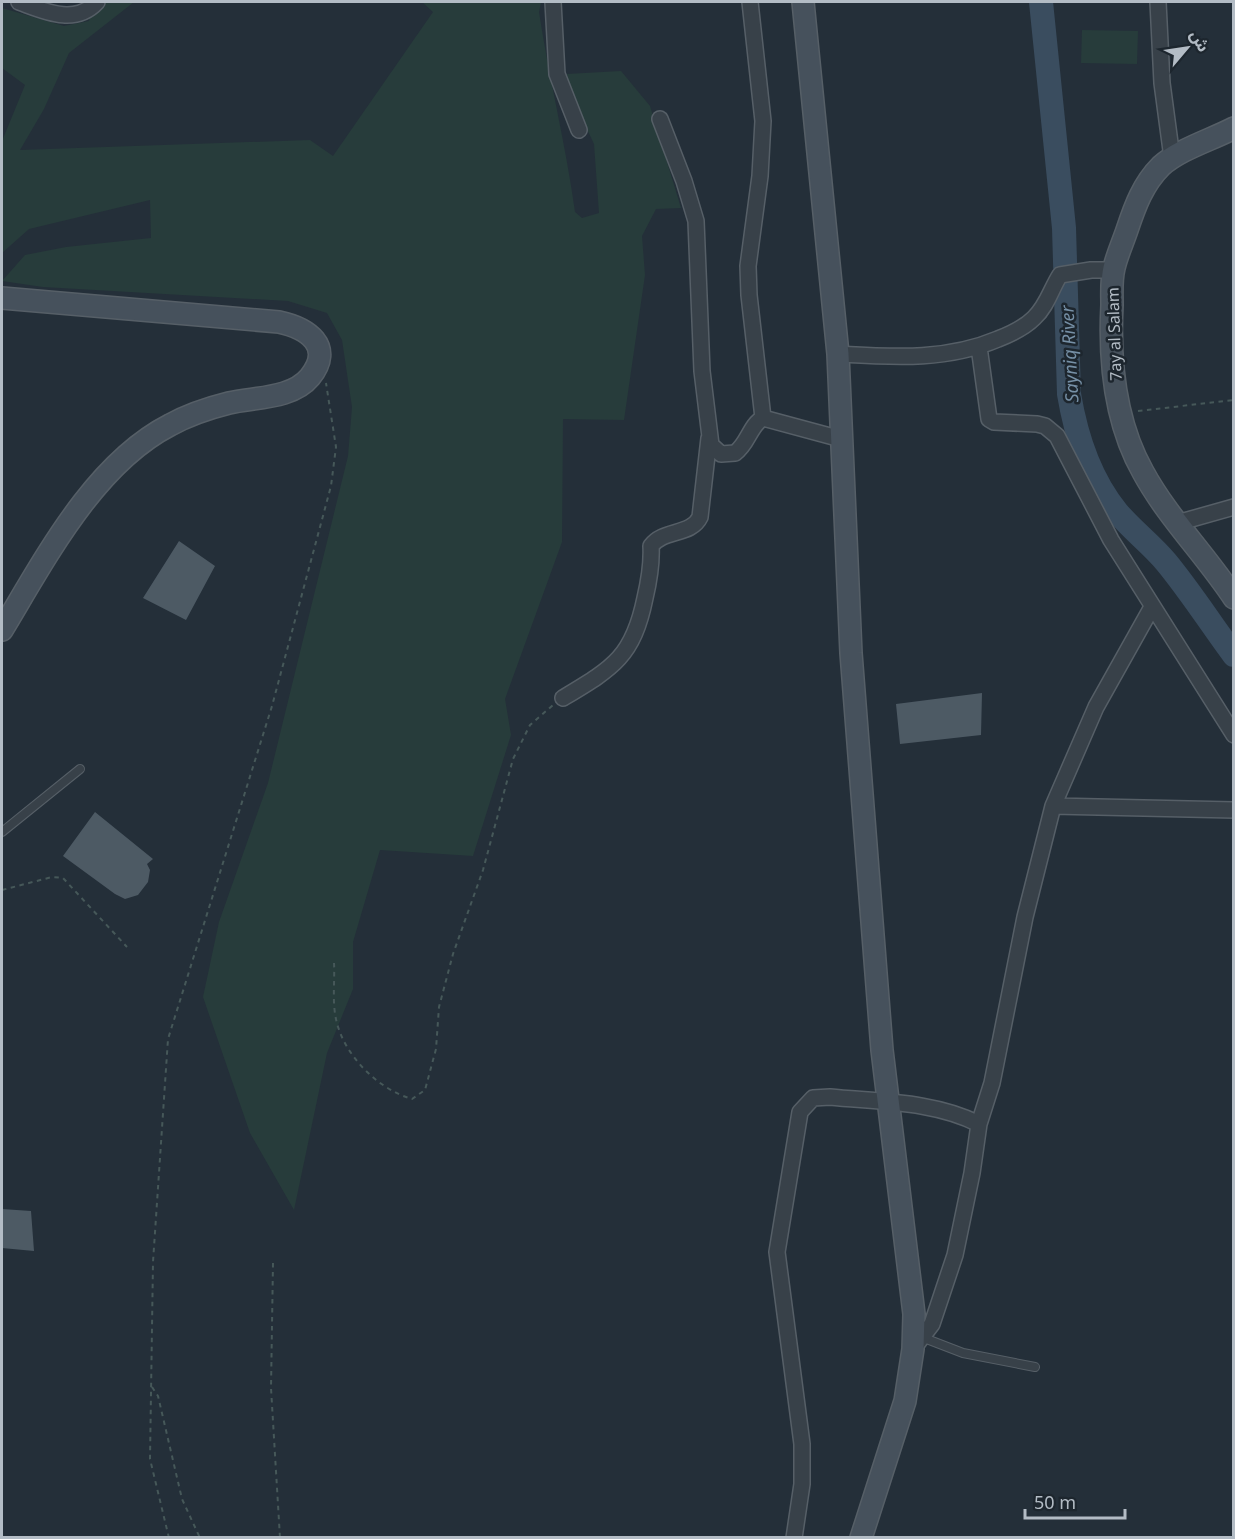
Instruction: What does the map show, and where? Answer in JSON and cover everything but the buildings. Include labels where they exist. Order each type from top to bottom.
[{"type":"street","points":[[19,2],[50,13],[72,16],[91,8],[97,2]]},
{"type":"street","points":[[553,2],[557,74],[579,130]]},
{"type":"street","points":[[750,2],[763,121],[760,176],[748,266],[749,295],[764,418]]},
{"type":"street","points":[[803,2],[838,354],[850,653],[887,1103],[919,1344]]},
{"type":"street","points":[[1158,2],[1163,95],[1172,158]]},
{"type":"street","points":[[563,698],[618,661],[634,640],[647,590],[651,546],[661,537],[692,527],[700,517],[709,438],[702,371],[696,221],[684,180],[660,119]]},
{"type":"street","name":"7ay al Salam","points":[[1233,128],[1172,158],[1152,176],[1142,191],[1113,270],[1112,365],[1130,445],[1143,472],[1177,523],[1216,570],[1233,598]]},
{"type":"street","points":[[838,354],[919,357],[952,354],[979,347],[1033,320],[1040,312],[1060,275],[1091,270],[1113,270]]},
{"type":"street","points":[[2,630],[82,506],[121,459],[141,442],[191,414],[297,388],[312,375],[319,357],[316,343],[305,329],[279,322],[4,300]]},
{"type":"street","points":[[979,347],[989,419],[994,422],[1046,426],[1057,436],[1111,540],[1233,735]]},
{"type":"street","points":[[709,438],[715,451],[729,455],[735,453],[746,442],[754,426],[764,418]]},
{"type":"street","points":[[764,418],[841,439]]},
{"type":"street","points":[[1177,523],[1233,507]]},
{"type":"street","points":[[861,1538],[905,1401],[919,1344],[933,1324],[956,1255],[979,1124],[992,1083],[1025,918],[1053,806],[1096,707],[1152,607]]},
{"type":"street","points":[[1053,806],[1233,810]]},
{"type":"street","points":[[795,1538],[802,1484],[802,1444],[777,1252],[800,1112],[813,1098],[830,1097],[941,1110],[962,1115],[979,1124]]},
{"type":"lane","points":[[2,831],[80,769]]},
{"type":"lane","points":[[919,1344],[1035,1367]]},
{"type":"path","points":[[169,1538],[150,1459],[153,1262],[168,1039],[272,706],[331,486],[336,447],[332,405],[319,357]]},
{"type":"path","points":[[1121,413],[1233,400]]},
{"type":"path","points":[[334,963],[335,1018],[346,1048],[394,1094],[412,1099],[425,1090],[436,1048],[439,1007],[453,954],[483,870],[513,759],[530,725],[563,698]]},
{"type":"path","points":[[2,890],[52,877],[63,878],[127,946]]},
{"type":"path","points":[[273,1263],[271,1388],[280,1538]]},
{"type":"path","points":[[151,1386],[158,1396],[182,1499],[201,1538]]},
{"type":"green space","points":[[90,2],[134,2],[69,53],[44,109],[20,150],[310,140],[333,156],[433,12],[422,2],[541,2],[539,12],[543,37],[575,212],[582,218],[599,213],[594,144],[572,97],[567,74],[621,71],[650,106],[681,208],[656,209],[642,236],[645,275],[624,420],[563,419],[562,542],[505,699],[511,735],[473,856],[380,850],[353,942],[353,989],[327,1053],[294,1210],[250,1133],[203,997],[219,922],[268,783],[348,456],[352,407],[342,340],[327,313],[288,301],[43,287],[2,281],[25,255],[66,247],[151,238],[150,200],[29,229],[2,253],[2,141],[25,85],[2,68],[2,8],[64,26],[89,21]]},
{"type":"green space","points":[[1082,30],[1138,31],[1137,64],[1081,63]]},
{"type":"waterway","name":"Sayniq River","points":[[1041,2],[1064,228],[1069,394],[1080,441],[1107,499],[1123,519],[1166,562],[1234,655]]}]
